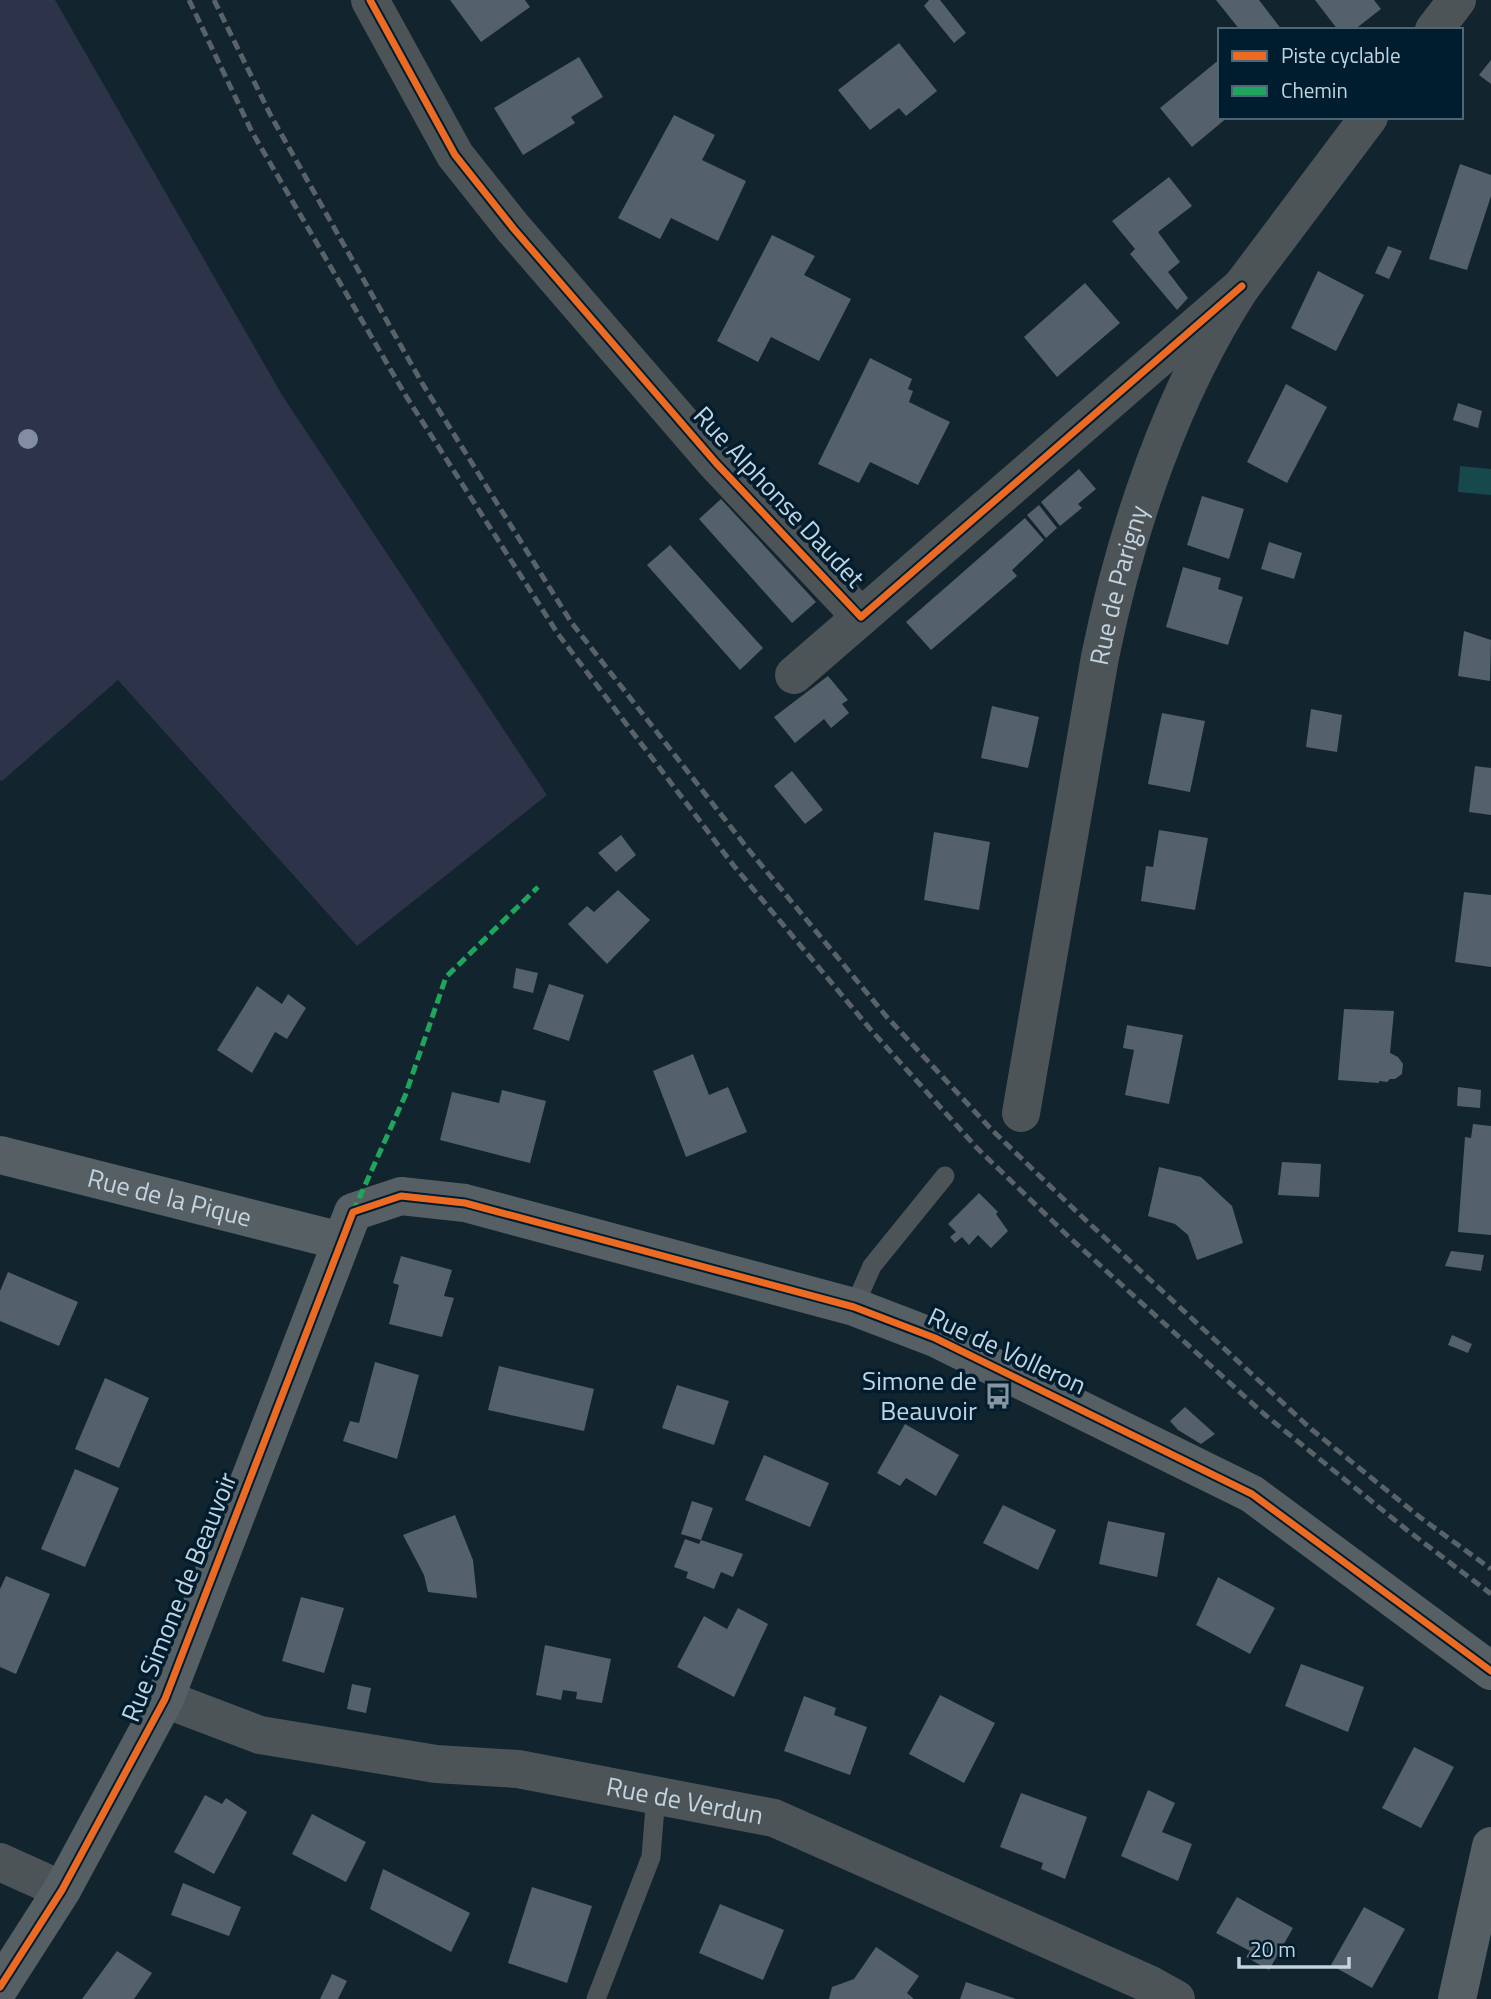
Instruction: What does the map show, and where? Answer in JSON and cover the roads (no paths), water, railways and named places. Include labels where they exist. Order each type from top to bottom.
[{"type":"street","name":"Rue Alphonse Daudet","points":[[370,0],[455,155],[505,218],[716,463],[861,617],[1242,286]]},
{"type":"street","points":[[1436,28],[1457,0]]},
{"type":"street","name":"Rue de Parigny","points":[[1021,1113],[1097,671],[1114,590],[1145,493],[1208,343],[1242,286],[1367,119]]},
{"type":"street","points":[[794,675],[861,617]]},
{"type":"street","name":"Rue de la Pique","points":[[0,1155],[341,1241]]},
{"type":"street","name":"Rue de Volleron","points":[[341,1241],[353,1212],[401,1196],[465,1203],[854,1307],[935,1338],[1252,1494],[1491,1671]]},
{"type":"street","name":"Rue Simone de Beauvoir","points":[[0,1987],[62,1890],[165,1699],[341,1241]]},
{"type":"street","name":"Rue de Verdun","points":[[165,1699],[260,1735],[436,1764],[518,1769],[774,1818],[1149,1984],[1176,1999]]},
{"type":"street","points":[[1457,1999],[1491,1846]]},
{"type":"street","points":[[0,1862],[62,1890]]},
{"type":"lane","points":[[854,1307],[872,1266],[946,1177]]},
{"type":"lane","points":[[596,1999],[651,1857],[656,1795]]},
{"type":"railway","points":[[189,0],[252,132],[406,396],[558,634],[734,866],[871,1030],[977,1148],[1070,1238],[1264,1414],[1491,1594]]},
{"type":"railway","points":[[214,0],[271,116],[422,383],[571,622],[748,849],[886,1016],[991,1129],[1311,1429],[1421,1518],[1491,1569]]},
{"type":"place","name":"Simone de Beauvoir","points":[[998,1396]]}]
